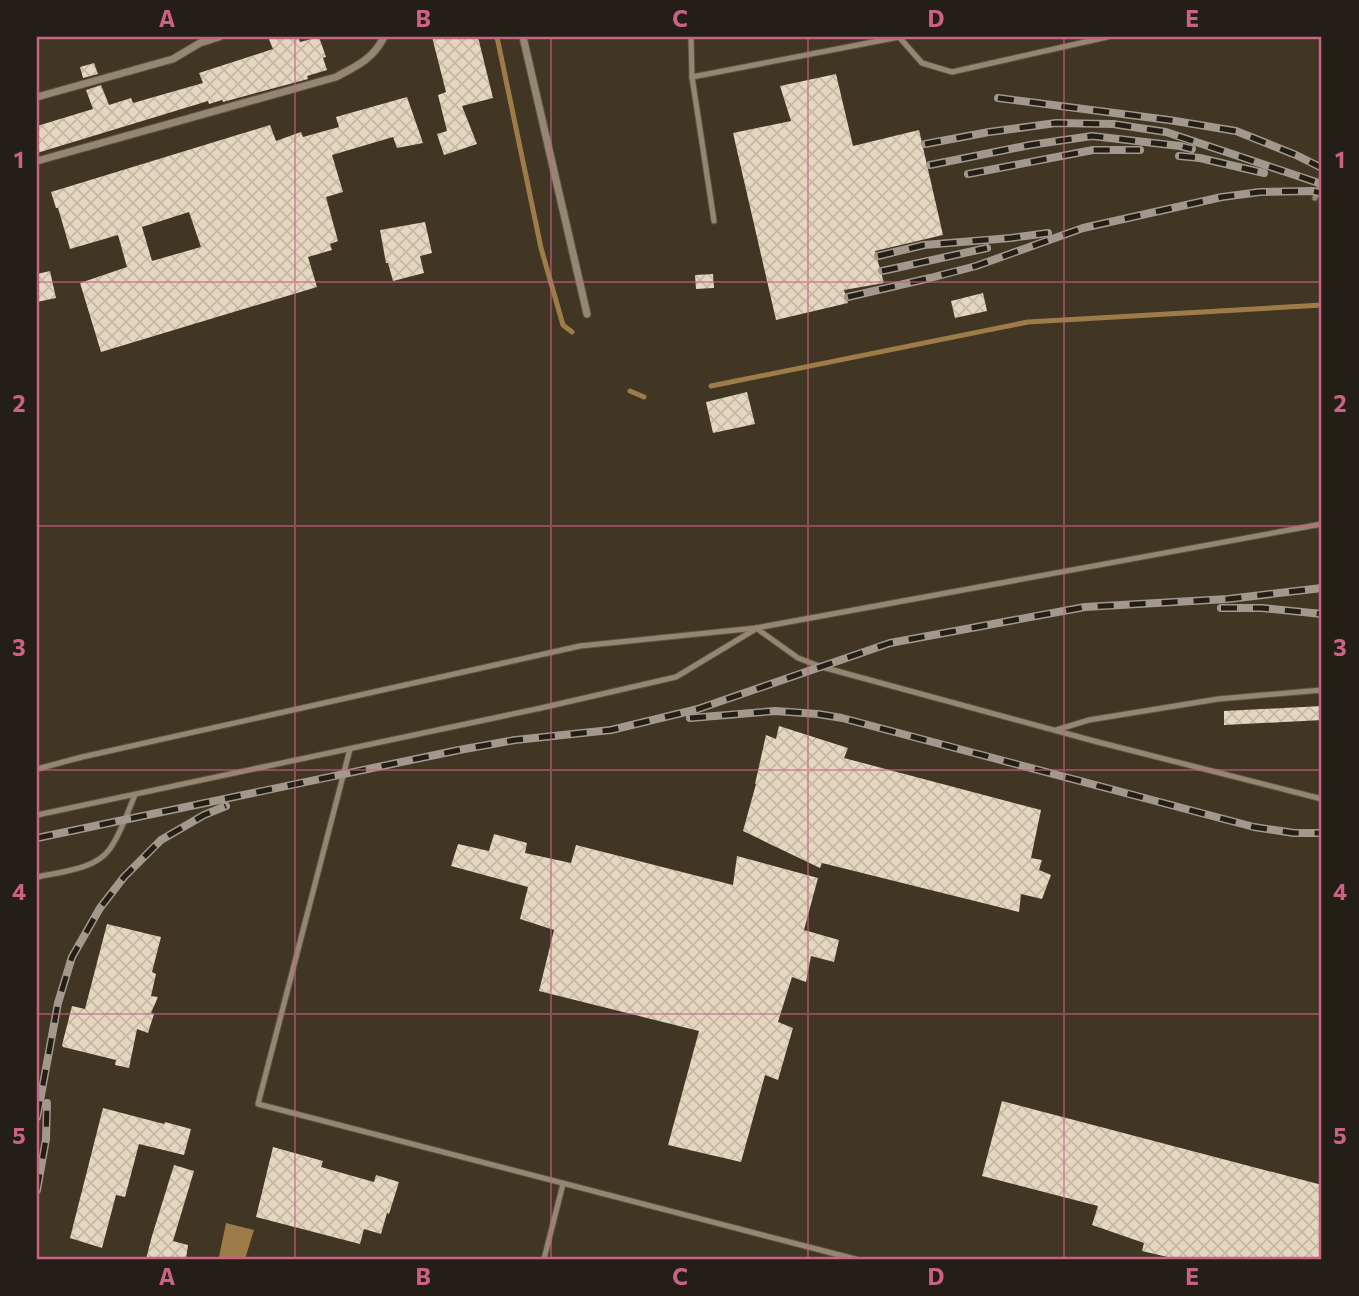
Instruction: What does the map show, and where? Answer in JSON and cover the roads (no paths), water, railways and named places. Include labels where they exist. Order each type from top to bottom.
[{"type":"street","points":[[37,97],[173,60],[200,43],[219,37]]},
{"type":"street","points":[[37,161],[336,77],[365,61],[384,37]]},
{"type":"street","points":[[523,37],[587,314]]},
{"type":"lane","points":[[691,37],[692,77],[714,221]]},
{"type":"lane","points":[[692,77],[899,37],[922,63],[952,72],[1107,37]]},
{"type":"lane","points":[[1315,198],[1322,179]]},
{"type":"lane","points":[[37,769],[580,646],[757,628],[1322,524]]},
{"type":"lane","points":[[757,628],[797,658],[822,667],[1056,731],[1322,799]]},
{"type":"lane","points":[[37,815],[676,677],[757,628]]},
{"type":"lane","points":[[1056,731],[1089,720],[1218,699],[1322,690]]},
{"type":"lane","points":[[350,749],[258,1104],[855,1259]]},
{"type":"lane","points":[[37,877],[89,864],[107,853],[135,795]]},
{"type":"lane","points":[[544,1259],[563,1184]]},
{"type":"waterway","points":[[497,37],[541,248],[563,325],[572,332]]},
{"type":"waterway","points":[[711,386],[1028,322],[1322,305]]},
{"type":"waterway","points":[[630,391],[644,397]]},
{"type":"railway","points":[[998,98],[1236,131],[1322,168]]},
{"type":"railway","points":[[925,144],[1056,123],[1113,124],[1166,132],[1322,184]]},
{"type":"railway","points":[[930,165],[1092,136],[1192,149]]},
{"type":"railway","points":[[968,174],[1093,150],[1140,150]]},
{"type":"railway","points":[[1179,156],[1200,158],[1264,173]]},
{"type":"railway","points":[[848,297],[976,266],[1083,228],[1222,197],[1260,192],[1322,193]]},
{"type":"railway","points":[[878,256],[924,245],[1048,233]]},
{"type":"railway","points":[[882,271],[987,248]]},
{"type":"railway","points":[[37,838],[459,750],[515,740],[611,730],[698,709],[890,643],[1085,607],[1228,599],[1322,588]]},
{"type":"railway","points":[[1221,608],[1262,608],[1322,614]]},
{"type":"railway","points":[[690,718],[775,711],[842,718],[1254,827],[1294,833],[1322,833]]},
{"type":"railway","points":[[37,1117],[58,1003],[72,957],[100,908],[124,877],[161,840],[204,815],[226,806]]},
{"type":"railway","points":[[37,1190],[46,1139],[47,1103]]}]
